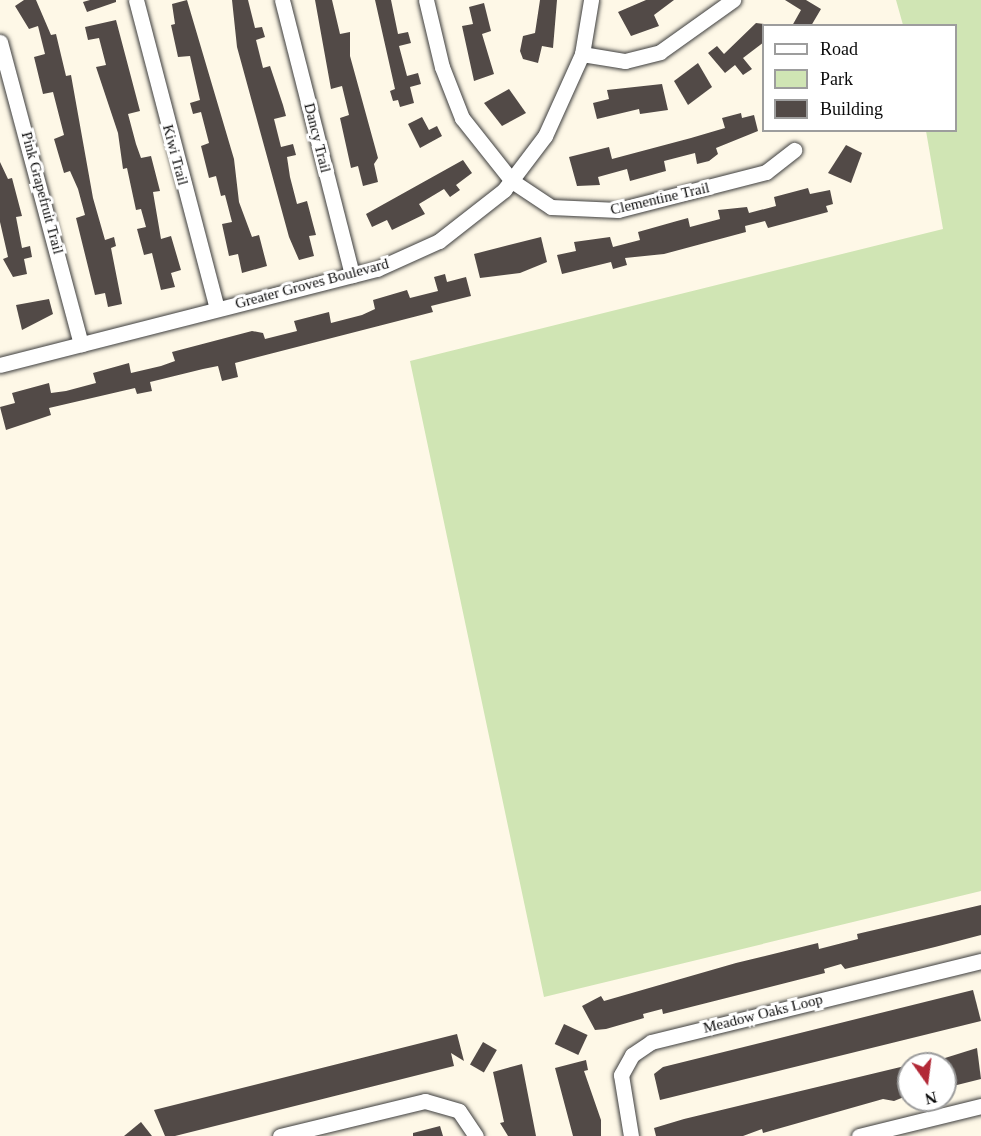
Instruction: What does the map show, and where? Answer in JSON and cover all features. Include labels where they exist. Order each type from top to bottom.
[{"type":"street","name":"Kiwi Trail","points":[[135,0],[217,309]]},
{"type":"street","name":"Dancy Trail","points":[[282,0],[352,275]]},
{"type":"street","name":"Clementine Trail","points":[[426,0],[453,101],[512,182],[551,207],[609,212],[766,172],[794,150]]},
{"type":"street","name":"Greater Groves Boulevard","points":[[0,365],[352,275],[439,241],[512,182],[559,112],[582,54],[591,0]]},
{"type":"street","points":[[582,54],[625,61],[660,52],[733,0]]},
{"type":"street","name":"Pink Grapefruit Trail","points":[[0,42],[81,344]]},
{"type":"street","name":"Meadow Oaks Loop","points":[[631,1136],[621,1076],[632,1055],[651,1042],[981,961]]},
{"type":"street","points":[[280,1136],[425,1101],[453,1107],[476,1136]]},
{"type":"street","points":[[859,1136],[981,1106]]},
{"type":"green space","points":[[896,0],[981,0],[981,891],[544,997],[410,361],[943,229],[926,132],[957,132],[957,24],[903,24]]},
{"type":"building","points":[[24,0],[36,0],[51,35],[56,34],[66,76],[71,75],[93,198],[105,240],[114,237],[116,246],[111,248],[122,304],[108,307],[105,293],[95,295],[76,218],[85,215],[70,171],[64,173],[54,139],[64,135],[53,92],[43,94],[34,57],[45,54],[38,26],[29,29],[15,6]]},
{"type":"building","points":[[116,0],[116,2],[87,12],[83,2]]},
{"type":"building","points":[[187,0],[234,159],[239,202],[252,237],[259,235],[267,266],[242,273],[238,254],[229,256],[222,224],[232,222],[225,195],[221,196],[216,176],[209,178],[201,146],[209,143],[201,112],[193,114],[190,103],[200,100],[190,56],[178,57],[171,25],[175,24],[172,4]]},
{"type":"building","points":[[232,0],[248,0],[255,28],[262,27],[265,37],[256,40],[263,68],[270,66],[286,116],[274,119],[281,147],[293,144],[296,155],[287,157],[290,177],[297,204],[307,201],[316,235],[309,236],[314,256],[299,260],[289,237],[237,47]]},
{"type":"building","points":[[315,0],[332,0],[340,34],[350,32],[350,56],[378,158],[374,164],[378,182],[363,186],[358,166],[351,168],[340,118],[349,115],[342,86],[331,89]]},
{"type":"building","points":[[375,0],[391,0],[398,34],[408,32],[411,43],[399,46],[407,76],[418,73],[421,84],[410,87],[414,103],[400,107],[398,100],[393,101],[390,91],[395,89]]},
{"type":"building","points":[[540,0],[557,0],[553,48],[542,46],[538,63],[523,59],[520,51],[523,36],[535,33]]},
{"type":"building","points":[[646,0],[674,0],[654,15],[659,26],[631,36],[618,12]]},
{"type":"building","points":[[785,0],[806,0],[821,9],[812,24],[793,24],[801,10]]},
{"type":"building","points":[[484,3],[491,31],[482,34],[494,74],[474,81],[462,26],[473,24],[469,7]]},
{"type":"building","points":[[116,20],[140,111],[128,114],[141,158],[151,156],[160,191],[153,192],[161,239],[171,236],[181,270],[171,273],[175,287],[161,290],[152,253],[144,255],[137,229],[146,227],[141,209],[136,210],[127,168],[123,169],[118,133],[96,67],[106,65],[99,38],[88,40],[85,27]]},
{"type":"building","points":[[756,23],[764,24],[762,24],[762,44],[743,58],[752,69],[743,75],[735,65],[725,73],[708,53],[717,46],[724,54]]},
{"type":"building","points":[[698,63],[712,87],[688,105],[674,81]]},
{"type":"building","points":[[662,84],[668,110],[640,114],[639,109],[597,119],[593,103],[609,99],[607,90]]},
{"type":"building","points":[[509,89],[526,113],[502,126],[484,103]]},
{"type":"building","points":[[741,113],[742,118],[754,115],[758,131],[716,148],[718,154],[709,161],[697,164],[695,153],[664,161],[666,171],[630,181],[627,169],[598,177],[600,185],[577,186],[569,157],[609,147],[612,159],[725,128],[722,118]]},
{"type":"building","points":[[422,117],[429,130],[437,126],[442,136],[420,148],[408,124]]},
{"type":"building","points":[[846,145],[862,153],[851,183],[828,173]]},
{"type":"building","points":[[463,160],[472,173],[456,185],[460,190],[450,197],[444,189],[419,204],[425,214],[392,230],[387,220],[372,227],[366,214]]},
{"type":"building","points":[[0,162],[8,179],[12,178],[22,216],[16,217],[22,248],[30,246],[32,257],[24,259],[27,274],[13,277],[3,259],[8,257],[0,222]]},
{"type":"building","points":[[808,188],[810,194],[830,190],[833,204],[826,206],[828,212],[768,228],[765,221],[745,226],[746,232],[664,254],[625,258],[627,265],[613,269],[611,262],[562,274],[557,255],[576,251],[574,242],[610,237],[613,247],[640,240],[638,232],[688,218],[690,227],[720,219],[718,210],[747,207],[749,213],[776,206],[774,197]]},
{"type":"building","points":[[541,237],[547,262],[520,273],[480,278],[474,254]]},
{"type":"building","points":[[445,274],[447,282],[466,277],[471,296],[431,306],[433,312],[235,363],[238,377],[222,381],[218,366],[203,369],[150,382],[152,391],[137,394],[135,388],[49,408],[51,415],[6,430],[0,407],[15,403],[12,393],[49,383],[51,393],[66,391],[96,383],[93,373],[129,363],[131,373],[161,366],[175,361],[172,352],[252,331],[263,333],[265,339],[297,331],[294,321],[329,312],[331,323],[362,315],[375,309],[373,300],[407,290],[410,298],[438,291],[434,277]]},
{"type":"building","points":[[49,299],[53,314],[22,330],[16,305]]},
{"type":"building","points":[[981,905],[981,935],[935,947],[845,969],[841,964],[824,969],[825,973],[663,1014],[662,1009],[643,1014],[644,1018],[606,1029],[595,1030],[582,1006],[601,996],[604,1001],[736,963],[818,943],[819,949],[858,939],[857,934]]},
{"type":"building","points":[[973,990],[981,1021],[660,1100],[654,1074],[663,1067]]},
{"type":"building","points":[[564,1024],[588,1035],[578,1055],[555,1044]]},
{"type":"building","points":[[457,1034],[464,1061],[451,1053],[454,1066],[175,1136],[165,1136],[154,1110]]},
{"type":"building","points":[[483,1042],[497,1050],[484,1073],[470,1065]]},
{"type":"building","points":[[977,1048],[981,1079],[957,1085],[957,1054]]},
{"type":"building","points":[[586,1060],[588,1070],[584,1071],[601,1120],[601,1136],[573,1136],[555,1068]]},
{"type":"building","points":[[522,1064],[536,1136],[508,1136],[500,1123],[504,1122],[493,1072]]},
{"type":"building","points":[[897,1068],[897,1100],[894,1101],[883,1099],[763,1133],[762,1129],[743,1136],[656,1136],[654,1128]]},
{"type":"building","points":[[141,1122],[152,1136],[124,1136]]},
{"type":"building","points":[[440,1126],[443,1136],[413,1136],[413,1133]]}]
